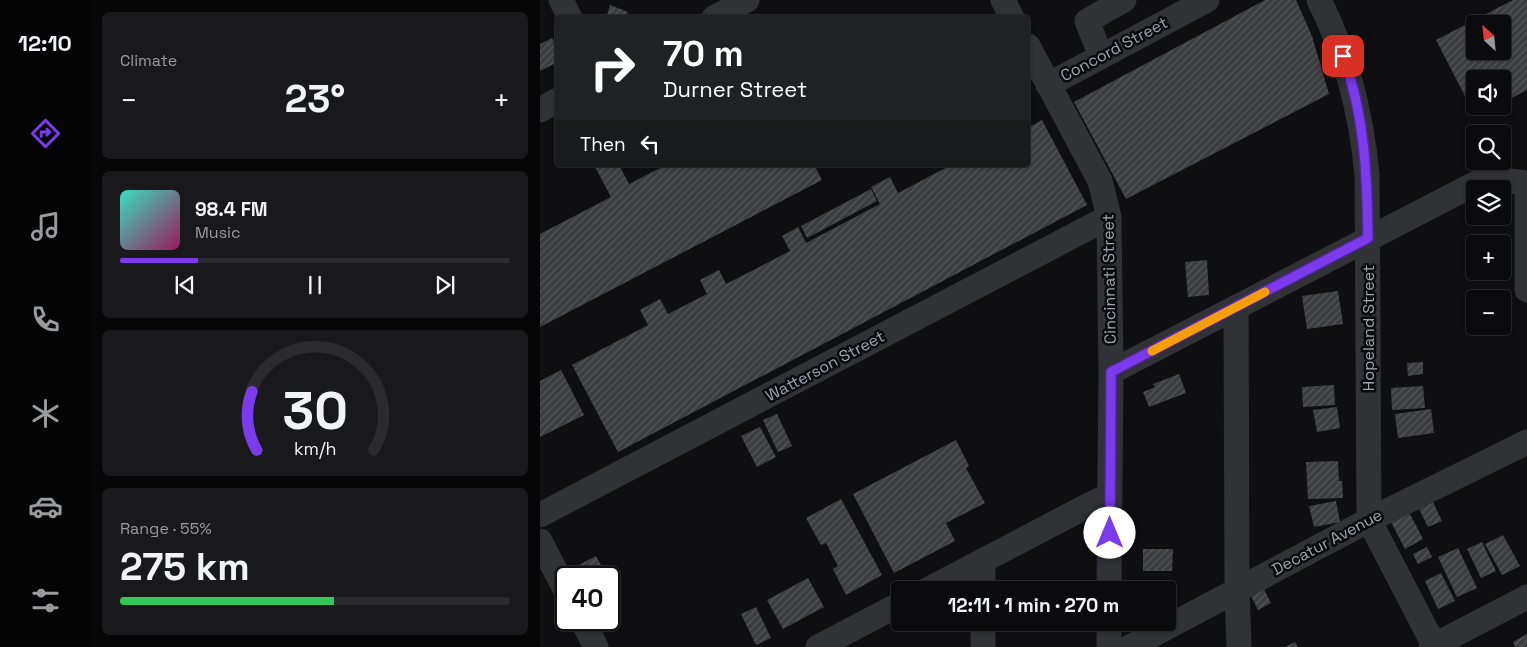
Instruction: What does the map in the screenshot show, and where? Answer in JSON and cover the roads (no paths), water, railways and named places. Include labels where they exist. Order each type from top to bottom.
[{"type":"street","points":[[560,0],[568,15]]},
{"type":"street","points":[[720,15],[747,0]]},
{"type":"street","points":[[1003,0],[1010,15]]},
{"type":"street","points":[[1101,56],[1086,21],[1124,0]]},
{"type":"street","name":"Concord Street","points":[[1048,84],[1207,0]]},
{"type":"street","name":"Hopeland Street","points":[[1319,0],[1349,73],[1363,139],[1367,174],[1369,520],[1434,647]]},
{"type":"street","name":"Cincinnati Street","points":[[1030,50],[1100,181],[1109,217],[1111,372],[1109,581]]},
{"type":"street","points":[[540,110],[555,102]]},
{"type":"street","points":[[1111,372],[1486,178],[1527,183],[1527,290]]},
{"type":"street","name":"Watterson Street","points":[[540,515],[1109,217]]},
{"type":"street","points":[[1236,308],[1239,647]]},
{"type":"street","name":"Decatur Avenue","points":[[1130,647],[1369,520],[1527,442]]},
{"type":"street","points":[[944,581],[1110,495]]},
{"type":"street","points":[[540,541],[555,570]]},
{"type":"street","points":[[983,560],[983,581]]},
{"type":"street","points":[[1434,647],[1527,597]]},
{"type":"street","points":[[818,647],[891,609]]},
{"type":"street","points":[[588,631],[596,647]]},
{"type":"street","points":[[983,631],[983,647]]},
{"type":"street","points":[[1109,631],[1109,647]]}]
